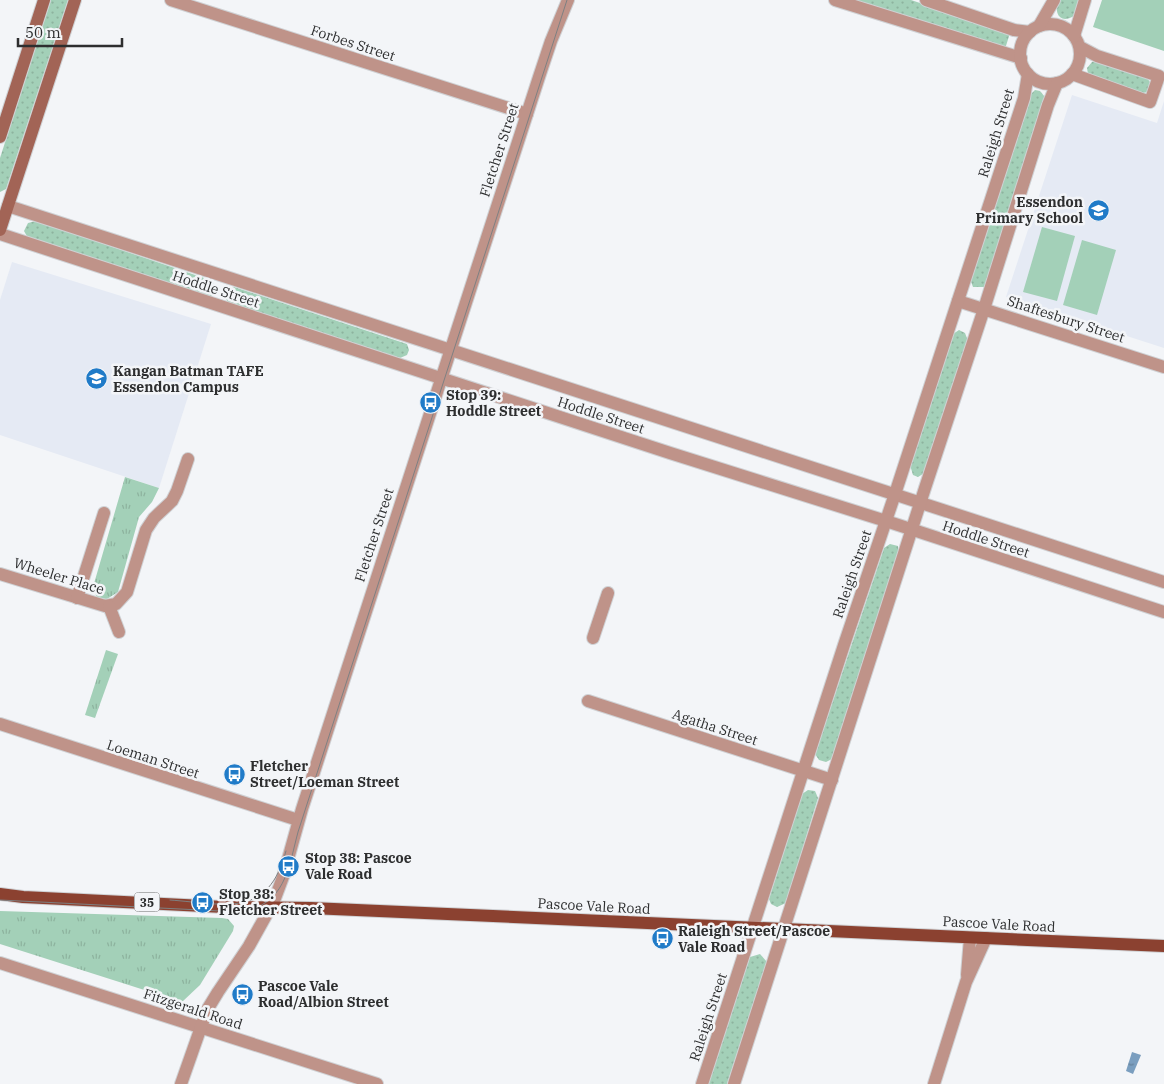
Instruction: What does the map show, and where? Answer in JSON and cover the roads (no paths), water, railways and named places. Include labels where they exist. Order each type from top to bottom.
[{"type":"main road","points":[[0,137],[44,0]]},
{"type":"main road","points":[[0,230],[4,205],[75,0]]},
{"type":"main road","name":"Pascoe Vale Road","points":[[0,894],[23,897],[224,907],[271,907],[1164,946]]},
{"type":"main road","name":"Pascoe Vale Road","points":[[0,900],[23,897]]},
{"type":"street","name":"Forbes Street","points":[[171,0],[527,114]]},
{"type":"street","name":"Fletcher Street","points":[[551,40],[558,0]]},
{"type":"street","name":"Fletcher Street","points":[[181,1084],[200,1027],[218,992],[249,946],[271,907],[283,877],[298,820],[450,350],[551,40],[568,0]]},
{"type":"street","points":[[835,0],[1021,58]]},
{"type":"street","points":[[926,0],[1014,30],[1034,29],[1049,24],[1058,25],[1067,29],[1077,41],[1097,56],[1159,76],[1150,102],[1072,74]]},
{"type":"street","points":[[1054,0],[1024,40],[1021,49],[1021,58],[1028,74],[1041,83],[1057,83],[1066,80],[1078,66],[1080,57],[1077,41],[1085,0]]},
{"type":"street","name":"Raleigh Street","points":[[702,1084],[1024,98],[1028,74]]},
{"type":"street","points":[[734,1084],[1048,105],[1057,83]]},
{"type":"street","name":"Hoddle Street","points":[[4,205],[679,426],[1164,582]]},
{"type":"street","name":"Hoddle Street","points":[[0,234],[1164,612]]},
{"type":"street","name":"Shaftesbury Street","points":[[958,301],[1164,366]]},
{"type":"street","name":"Wheeler Place","points":[[0,574],[77,598],[109,606],[116,604],[127,592],[146,530],[174,496],[188,459]]},
{"type":"street","points":[[77,598],[104,513]]},
{"type":"street","points":[[593,638],[608,593]]},
{"type":"street","name":"Wheeler Place","points":[[109,606],[119,632]]},
{"type":"street","name":"Agatha Street","points":[[588,701],[832,780]]},
{"type":"street","name":"Loeman Street","points":[[0,724],[298,820]]},
{"type":"street","points":[[966,982],[970,938]]},
{"type":"street","points":[[934,1084],[966,982],[986,938]]},
{"type":"street","name":"Fitzgerald Road","points":[[0,963],[378,1084]]},
{"type":"water","points":[[1132,1052],[1141,1055],[1133,1074],[1126,1071]]},
{"type":"tram line","points":[[0,900],[240,912],[267,902],[282,884],[567,0]]},
{"type":"tram line","points":[[170,900],[209,904],[242,903],[256,897],[268,888],[278,873],[286,851]]},
{"type":"place","name":"Essendon Primary School","points":[[1099,210]]},
{"type":"place","name":"Kangan Batman TAFE Essendon Campus","points":[[97,379]]},
{"type":"place","name":"Stop 39: Hoddle Street","points":[[430,403]]},
{"type":"place","name":"Fletcher Street/Loeman Street","points":[[234,774]]},
{"type":"place","name":"Stop 38: Pascoe Vale Road","points":[[289,866]]},
{"type":"place","name":"Stop 38: Fletcher Street","points":[[203,902]]},
{"type":"place","name":"Raleigh Street/Pascoe Vale Road","points":[[662,939]]},
{"type":"place","name":"Pascoe Vale Road/Albion Street","points":[[242,994]]}]
